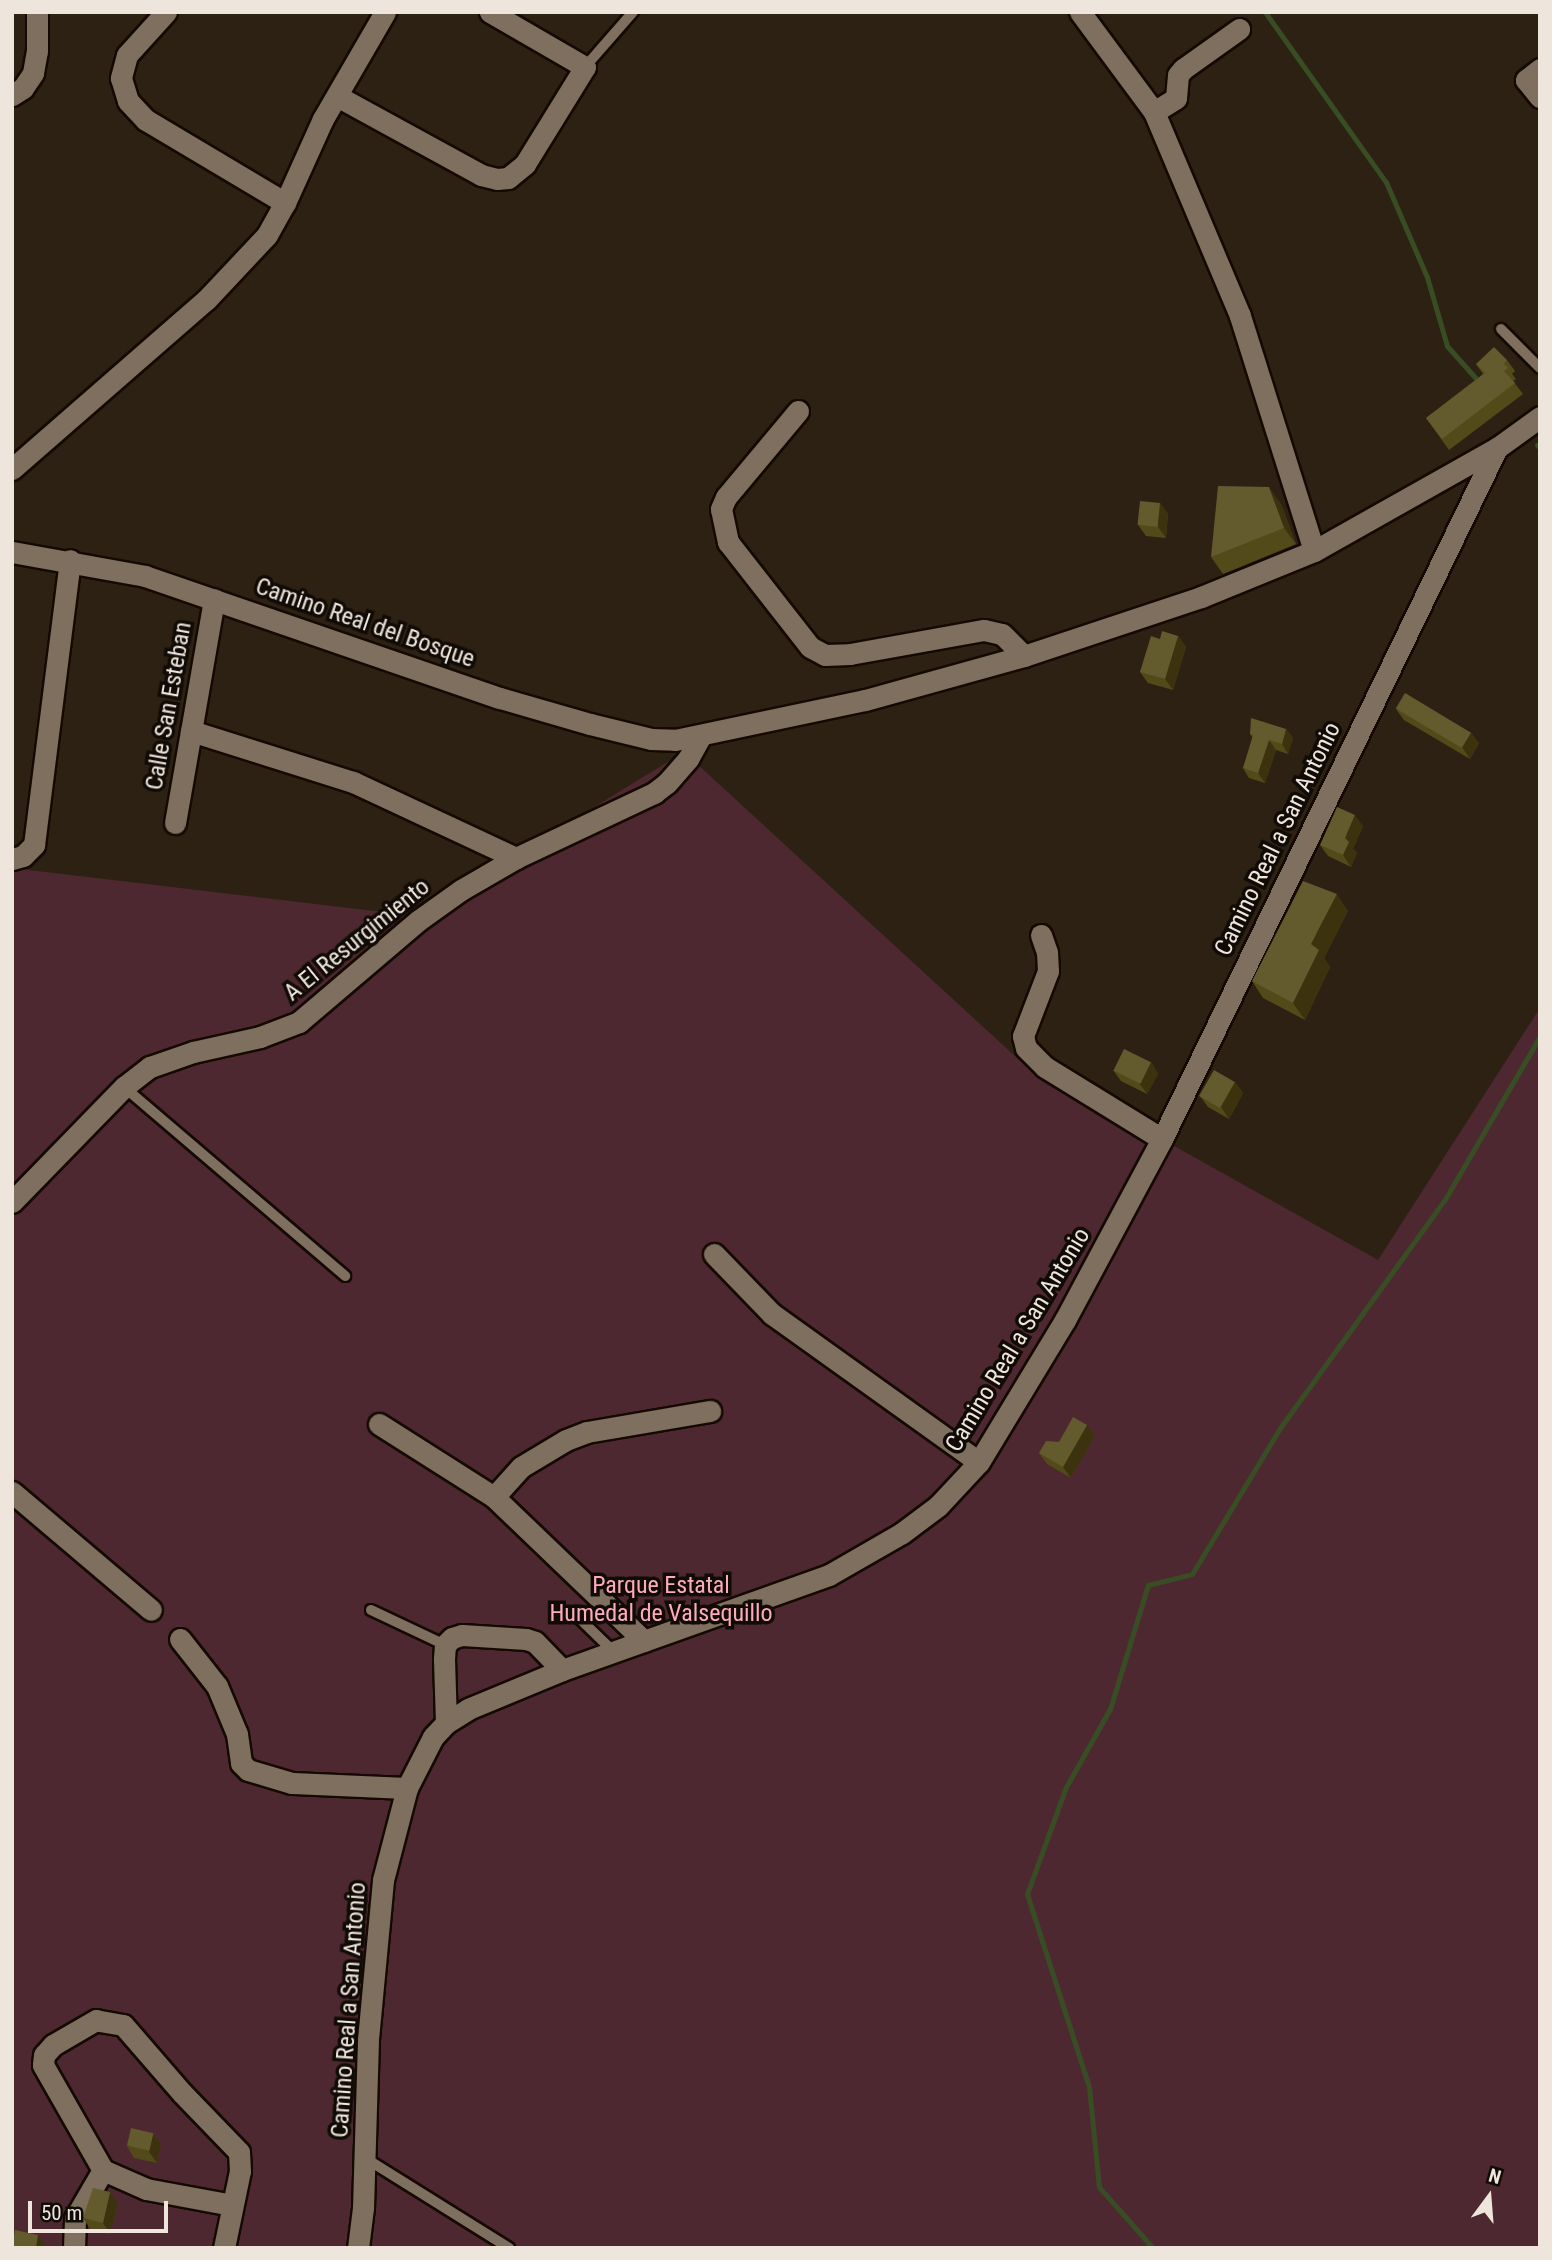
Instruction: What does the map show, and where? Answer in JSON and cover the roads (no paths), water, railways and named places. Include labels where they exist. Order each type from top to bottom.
[{"type":"street","points":[[12,95],[23,88],[33,73],[37,51],[37,12]]},
{"type":"street","points":[[166,12],[127,55],[121,78],[128,101],[135,111],[157,127],[285,203]]},
{"type":"street","points":[[12,469],[206,300],[267,235],[285,203],[323,119],[386,12]]},
{"type":"street","points":[[337,96],[481,175],[497,179],[508,178],[525,164],[585,67],[490,12]]},
{"type":"street","points":[[1080,12],[1154,112],[1240,316],[1314,551]]},
{"type":"street","points":[[1154,112],[1176,99],[1178,75],[1183,69],[1239,29]]},
{"type":"street","points":[[1540,69],[1526,80],[1540,97]]},
{"type":"street","points":[[798,411],[726,497],[721,509],[728,542],[810,647],[825,655],[850,654],[984,631],[1002,634],[1024,656]]},
{"type":"street","name":"Camino Real a San Antonio","points":[[701,736],[865,700],[1024,656],[1201,597],[1314,551],[1497,449],[1540,417]]},
{"type":"street","name":"Camino Real a San Antonio","points":[[358,2248],[365,2158],[368,2039],[377,1924],[383,1880],[407,1788],[422,1756],[446,1723],[468,1709],[562,1670],[829,1575],[902,1533],[938,1506],[979,1462],[1065,1320],[1162,1139],[1497,449]]},
{"type":"street","name":"Camino Real del Bosque","points":[[12,552],[69,560],[145,576],[500,698],[590,724],[652,739],[701,736]]},
{"type":"street","points":[[21,855],[69,560]]},
{"type":"street","name":"Calle San Esteban","points":[[175,823],[215,599]]},
{"type":"street","points":[[191,731],[353,782],[516,858]]},
{"type":"street","name":"A El Resurgimiento","points":[[12,1202],[124,1087],[150,1067],[166,1060],[260,1037],[299,1022],[419,920],[516,858],[654,793],[667,783],[688,759],[701,736]]},
{"type":"street","points":[[1041,935],[1047,951],[1048,971],[1023,1035],[1026,1048],[1045,1067],[1162,1139]]},
{"type":"street","points":[[714,1254],[772,1314],[979,1462]]},
{"type":"street","points":[[494,1497],[521,1467],[566,1440],[587,1433],[710,1411]]},
{"type":"street","points":[[379,1424],[494,1497],[644,1642]]},
{"type":"street","points":[[12,1492],[150,1610]]},
{"type":"street","points":[[446,1723],[445,1645],[452,1638],[462,1635],[526,1639],[534,1642],[562,1670]]},
{"type":"street","points":[[180,1639],[217,1686],[237,1734],[241,1763],[248,1770],[292,1783],[407,1788]]},
{"type":"street","points":[[224,2248],[240,2171],[239,2152],[182,2093],[123,2025],[105,2020],[84,2024],[53,2045],[44,2055],[43,2065],[103,2170],[146,2189],[232,2205]]},
{"type":"street","points":[[74,2248],[78,2211],[103,2170]]},
{"type":"lane","points":[[585,67],[633,12]]},
{"type":"lane","points":[[1501,329],[1540,368]]},
{"type":"lane","points":[[124,1087],[345,1276]]},
{"type":"lane","points":[[371,1610],[445,1645]]},
{"type":"lane","points":[[579,1618],[614,1652]]},
{"type":"lane","points":[[365,2158],[509,2248]]},
{"type":"waterway","points":[[1265,12],[1386,182],[1427,277],[1447,346],[1481,384]]},
{"type":"waterway","points":[[1537,445],[1540,448]]},
{"type":"waterway","points":[[1153,2248],[1099,2187],[1089,2087],[1027,1894],[1066,1787],[1110,1709],[1148,1585],[1192,1574],[1280,1428],[1444,1201],[1540,1036]]},
{"type":"park label","name":"Parque Estatal Humedal de Valsequillo","points":[[661,1600]]}]
